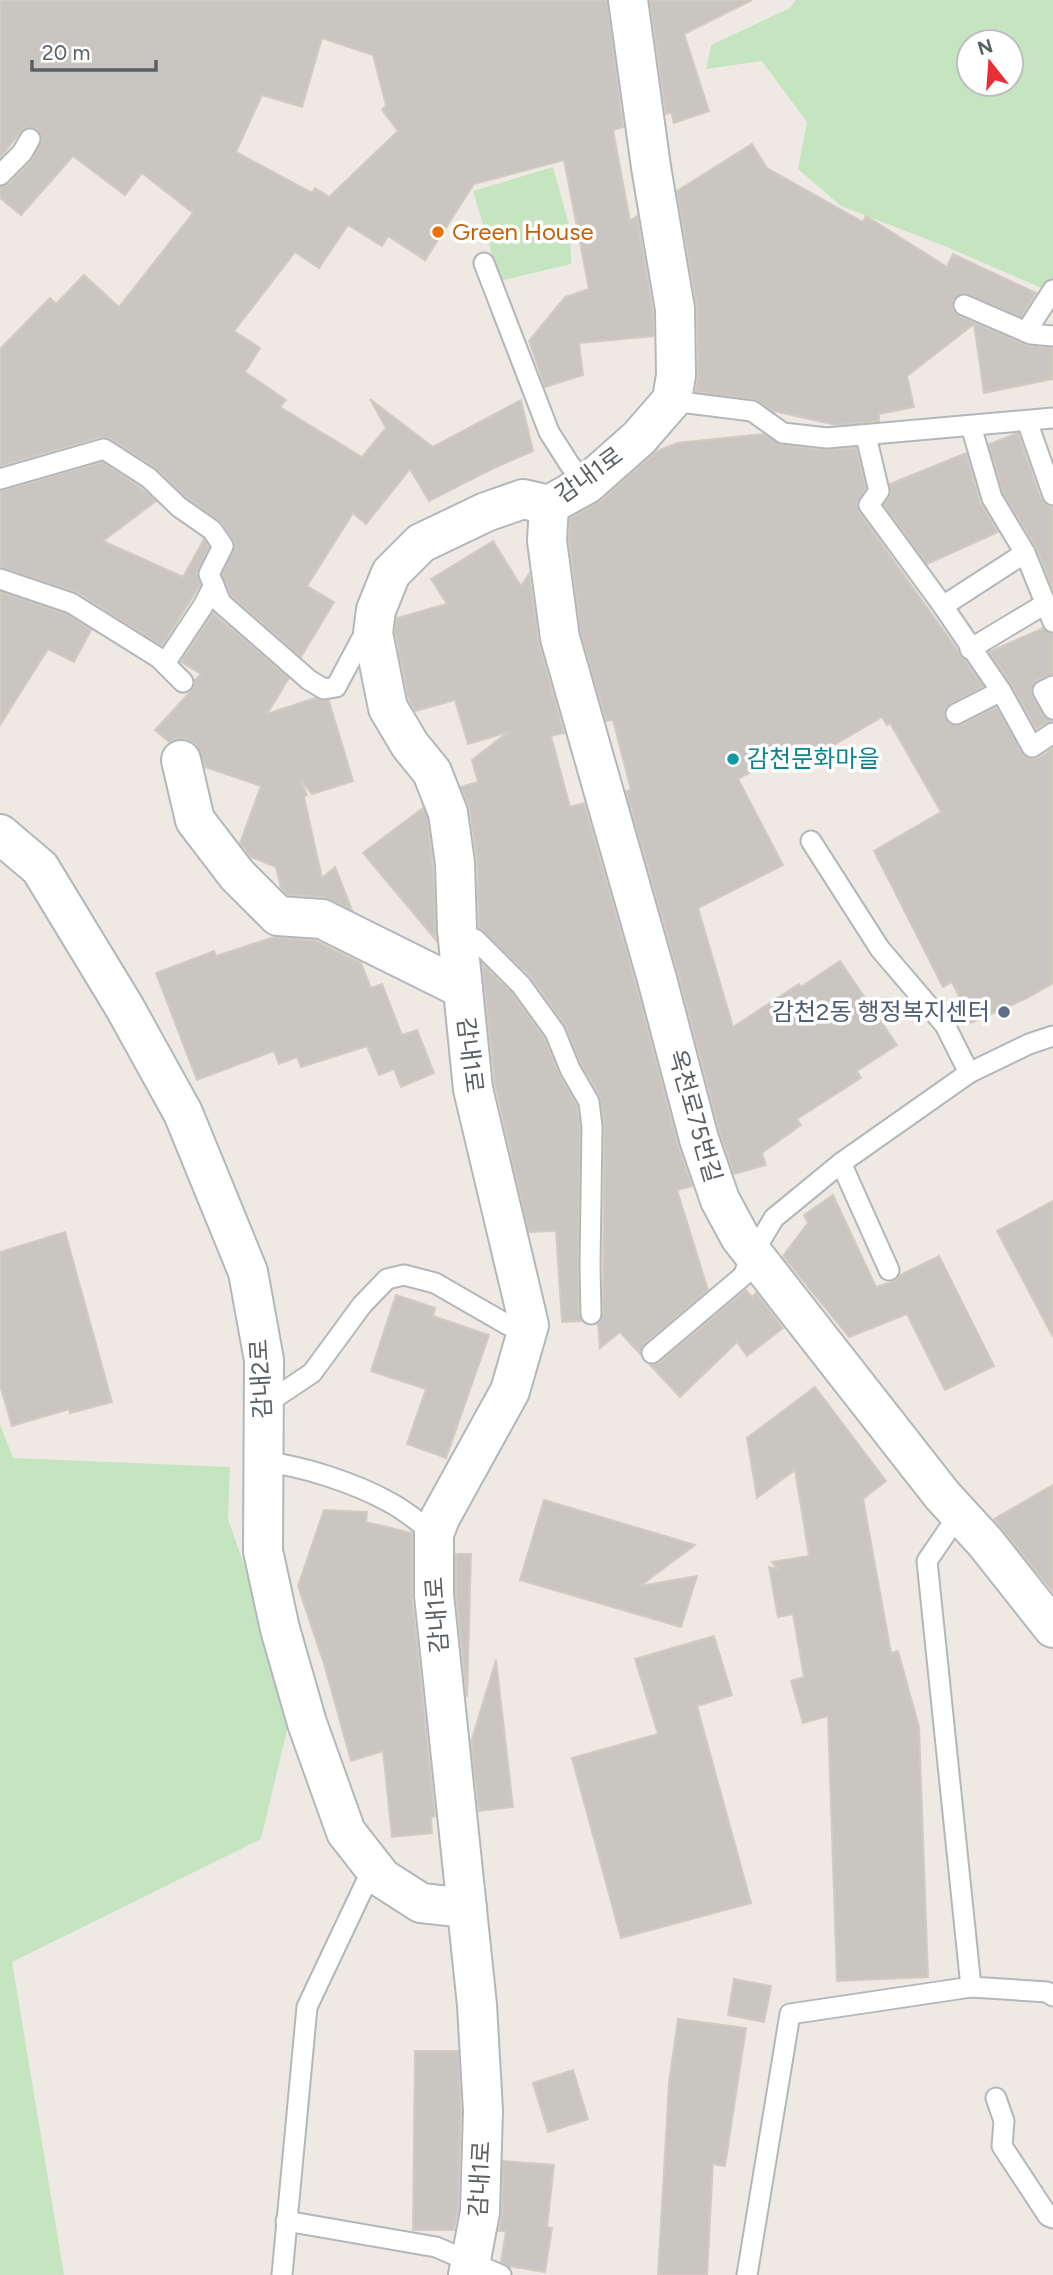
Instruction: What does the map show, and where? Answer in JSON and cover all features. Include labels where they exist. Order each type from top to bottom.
[{"type":"street","name":"감내1로","points":[[480,2271],[483,2111],[477,2004],[433,1595],[435,1534],[440,1518],[510,1391],[529,1325],[473,1089],[457,930],[455,863],[448,813],[432,772],[410,745],[388,708],[373,633],[376,610],[391,573],[421,543],[486,512],[523,499],[549,505],[587,484],[639,438],[672,400],[676,375],[675,309],[651,167],[628,0]]},
{"type":"street","name":"옥천로75번길","points":[[549,505],[547,541],[560,638],[657,979],[699,1139],[720,1200],[740,1237],[942,1495],[985,1542],[1053,1628]]},
{"type":"street","points":[[181,760],[195,820],[237,875],[278,916],[322,919],[463,989]]},
{"type":"street","name":"감내2로","points":[[0,834],[40,868],[118,997],[183,1114],[248,1272],[264,1360],[263,1551],[280,1629],[307,1723],[346,1832],[382,1878],[421,1903],[467,1908]]},
{"type":"lane","points":[[0,175],[22,153],[30,139]]},
{"type":"lane","points":[[484,263],[549,432],[570,465],[587,484]]},
{"type":"lane","points":[[1026,332],[1053,290]]},
{"type":"lane","points":[[964,305],[1026,332],[1053,336]]},
{"type":"lane","points":[[673,393],[688,404],[751,411],[783,433],[827,438],[1053,418]]},
{"type":"lane","points":[[1027,421],[1053,495]]},
{"type":"lane","points":[[971,426],[992,498],[1025,554],[1053,622]]},
{"type":"lane","points":[[866,436],[879,491],[869,505],[1001,691],[1032,747],[1053,733]]},
{"type":"lane","points":[[0,479],[104,449],[149,478],[179,507],[212,530],[223,547],[209,574],[221,603],[309,680],[324,689],[336,687],[361,640],[373,633]]},
{"type":"lane","points":[[943,606],[1025,554]]},
{"type":"lane","points":[[0,579],[71,603],[166,663],[183,682]]},
{"type":"lane","points":[[166,663],[214,585]]},
{"type":"lane","points":[[970,649],[1045,604]]},
{"type":"lane","points":[[1053,686],[1043,691],[1053,709]]},
{"type":"lane","points":[[956,714],[1001,691]]},
{"type":"lane","points":[[811,841],[880,949],[944,1025],[969,1073]]},
{"type":"lane","points":[[457,930],[477,940],[521,985],[555,1032],[570,1069],[589,1102],[592,1128],[591,1314]]},
{"type":"lane","points":[[652,1353],[743,1276],[774,1218],[841,1163],[969,1073],[1029,1044],[1053,1036]]},
{"type":"lane","points":[[841,1163],[889,1270]]},
{"type":"lane","points":[[264,1396],[279,1395],[312,1373],[362,1305],[387,1279],[404,1275],[435,1283],[508,1325],[529,1325]]},
{"type":"lane","points":[[264,1462],[282,1464],[362,1489],[392,1503],[435,1534]]},
{"type":"lane","points":[[960,1514],[927,1561],[971,1987]]},
{"type":"lane","points":[[282,2275],[307,2007],[375,1868]]},
{"type":"lane","points":[[747,2275],[790,2014],[971,1987],[1047,1992],[1053,1996]]},
{"type":"lane","points":[[996,2098],[1004,2121],[1002,2146],[1048,2216],[1053,2218]]},
{"type":"lane","points":[[286,2221],[436,2247],[480,2271]]},
{"type":"green space","points":[[796,0],[1053,0],[1053,293],[947,247],[841,206],[798,169],[807,122],[762,61],[706,69],[711,45],[790,8]]},
{"type":"green space","points":[[553,167],[570,229],[571,264],[500,281],[473,191]]},
{"type":"green space","points":[[0,1424],[13,1458],[230,1467],[228,1519],[293,1705],[261,1839],[12,1962],[64,2275],[0,2275]]},
{"type":"building","points":[[0,0],[607,0],[623,127],[613,130],[630,221],[637,216],[653,311],[654,336],[579,343],[583,375],[545,387],[529,341],[565,297],[589,289],[564,160],[474,184],[425,260],[388,236],[382,246],[348,225],[319,268],[295,252],[234,331],[260,348],[245,372],[286,400],[280,407],[362,457],[386,428],[370,399],[433,447],[521,400],[533,451],[429,501],[410,469],[366,524],[353,513],[307,586],[334,602],[301,657],[231,596],[222,574],[235,544],[222,523],[187,498],[156,468],[111,439],[101,437],[0,466],[0,349],[50,298],[56,304],[84,275],[119,307],[193,213],[142,173],[125,195],[73,156],[21,215],[0,198],[0,187],[9,184],[31,162],[42,140],[37,129],[24,128],[0,158]],"holes":[[[322,38],[373,55],[386,105],[382,110],[398,131],[329,197],[315,188],[312,193],[236,152],[262,95],[302,107]]]},
{"type":"building","points":[[650,0],[752,0],[684,34],[709,111],[674,123],[671,112],[666,114]]},
{"type":"building","points":[[752,144],[767,168],[863,222],[866,216],[947,267],[953,254],[1036,293],[1021,317],[963,293],[953,300],[952,307],[959,316],[1026,345],[1053,348],[1053,379],[984,393],[974,324],[907,376],[914,407],[879,414],[879,421],[836,425],[774,411],[754,399],[696,392],[697,308],[677,191]]},
{"type":"building","points":[[1018,433],[1041,499],[1046,505],[1053,507],[1053,589],[1036,547],[1003,493],[989,444]]},
{"type":"building","points":[[763,434],[782,445],[826,450],[856,448],[866,488],[857,504],[859,512],[983,686],[946,707],[944,714],[949,724],[961,725],[996,707],[1025,757],[1038,758],[1053,748],[1053,983],[1025,999],[971,1023],[952,982],[943,987],[874,851],[941,812],[890,723],[887,725],[882,717],[803,763],[795,748],[738,779],[783,865],[698,908],[733,1027],[840,961],[897,1045],[857,1071],[861,1078],[797,1119],[801,1125],[762,1153],[766,1165],[734,1174],[720,1133],[626,791],[631,790],[613,720],[606,721],[581,634],[569,540],[570,518],[601,501],[657,451],[677,443]]},
{"type":"building","points":[[966,453],[980,502],[998,532],[927,564],[884,505],[891,494],[890,484]]},
{"type":"building","points":[[102,462],[156,501],[103,541],[183,577],[204,539],[209,547],[197,573],[200,585],[162,646],[77,592],[0,567],[0,491]]},
{"type":"building","points":[[493,541],[521,586],[529,574],[539,644],[564,733],[551,736],[570,807],[584,803],[678,1145],[692,1186],[677,1190],[708,1290],[644,1344],[640,1354],[620,1332],[600,1348],[598,1324],[603,1314],[604,1127],[600,1096],[581,1064],[565,1025],[530,976],[479,928],[477,860],[470,810],[461,787],[478,782],[472,760],[508,732],[468,744],[455,700],[415,711],[409,700],[395,632],[397,618],[447,604],[431,579]]},
{"type":"building","points":[[0,592],[66,614],[91,630],[74,662],[48,649],[0,725]]},
{"type":"building","points":[[213,613],[289,678],[267,714],[315,698],[329,701],[353,781],[312,794],[300,779],[307,795],[304,797],[322,878],[335,867],[352,910],[324,897],[288,895],[281,888],[276,867],[251,857],[240,843],[261,786],[205,767],[196,745],[187,739],[169,742],[155,730],[192,690],[195,680],[201,674],[181,662]]},
{"type":"building","points":[[1043,628],[1053,634],[1053,674],[1037,680],[1031,691],[1042,715],[1051,721],[1036,729],[1011,684],[989,652]]},
{"type":"building","points":[[423,808],[433,865],[436,940],[363,853]]},
{"type":"building","points":[[274,937],[316,941],[361,963],[371,988],[382,984],[402,1035],[417,1030],[434,1073],[401,1087],[394,1069],[379,1075],[367,1046],[301,1067],[297,1057],[279,1064],[274,1051],[197,1080],[156,973],[214,951],[216,956]]},
{"type":"building","points":[[482,964],[512,993],[544,1038],[559,1074],[577,1106],[580,1128],[578,1266],[581,1321],[562,1322],[556,1231],[529,1232],[495,1085]]},
{"type":"building","points":[[833,1195],[876,1287],[895,1281],[900,1275],[939,1256],[994,1366],[945,1390],[907,1314],[849,1337],[783,1256],[808,1223],[804,1215]]},
{"type":"building","points":[[1053,1201],[1053,1337],[997,1231]]},
{"type":"building","points":[[65,1232],[112,1402],[70,1413],[69,1409],[12,1426],[0,1385],[0,1252]]},
{"type":"building","points":[[746,1290],[752,1297],[756,1293],[783,1328],[747,1356],[737,1342],[680,1397],[650,1365],[660,1362]]},
{"type":"building","points":[[396,1295],[435,1308],[433,1316],[489,1335],[446,1458],[407,1444],[426,1389],[371,1371]]},
{"type":"building","points":[[815,1387],[886,1481],[863,1499],[891,1653],[898,1651],[919,1727],[928,1977],[837,1981],[828,1716],[803,1723],[791,1681],[804,1677],[793,1614],[778,1617],[769,1567],[778,1569],[772,1562],[809,1556],[795,1470],[757,1498],[747,1438]]},
{"type":"building","points":[[1053,1485],[1053,1592],[994,1519]]},
{"type":"building","points":[[544,1500],[695,1545],[640,1586],[697,1576],[681,1627],[520,1580]]},
{"type":"building","points":[[324,1510],[367,1512],[366,1522],[412,1533],[412,1597],[435,1816],[431,1817],[432,1833],[392,1837],[383,1751],[351,1761],[325,1667],[298,1586]]},
{"type":"building","points":[[456,1554],[471,1554],[467,1697],[456,1594]]},
{"type":"building","points":[[714,1636],[732,1695],[697,1706],[751,1903],[621,1938],[572,1758],[658,1734],[635,1659]]},
{"type":"building","points":[[496,1660],[513,1807],[479,1811],[471,1742]]},
{"type":"building","points":[[734,1979],[771,1986],[764,2022],[728,2015]]},
{"type":"building","points":[[678,2019],[746,2028],[725,2166],[713,2164],[707,2275],[658,2275],[669,2083]]},
{"type":"building","points":[[415,2051],[458,2051],[461,2111],[458,2210],[454,2230],[413,2230]]},
{"type":"building","points":[[573,2070],[588,2119],[548,2132],[533,2083]]},
{"type":"building","points":[[503,2161],[554,2165],[547,2227],[552,2228],[545,2272],[508,2266],[501,2262],[506,2231],[499,2231]]},
{"type":"place","name":"Green House","points":[[438,232]]},
{"type":"place","name":"감천문화마을","points":[[733,759]]},
{"type":"place","name":"감천2동 행정복지센터","points":[[1004,1012]]}]
